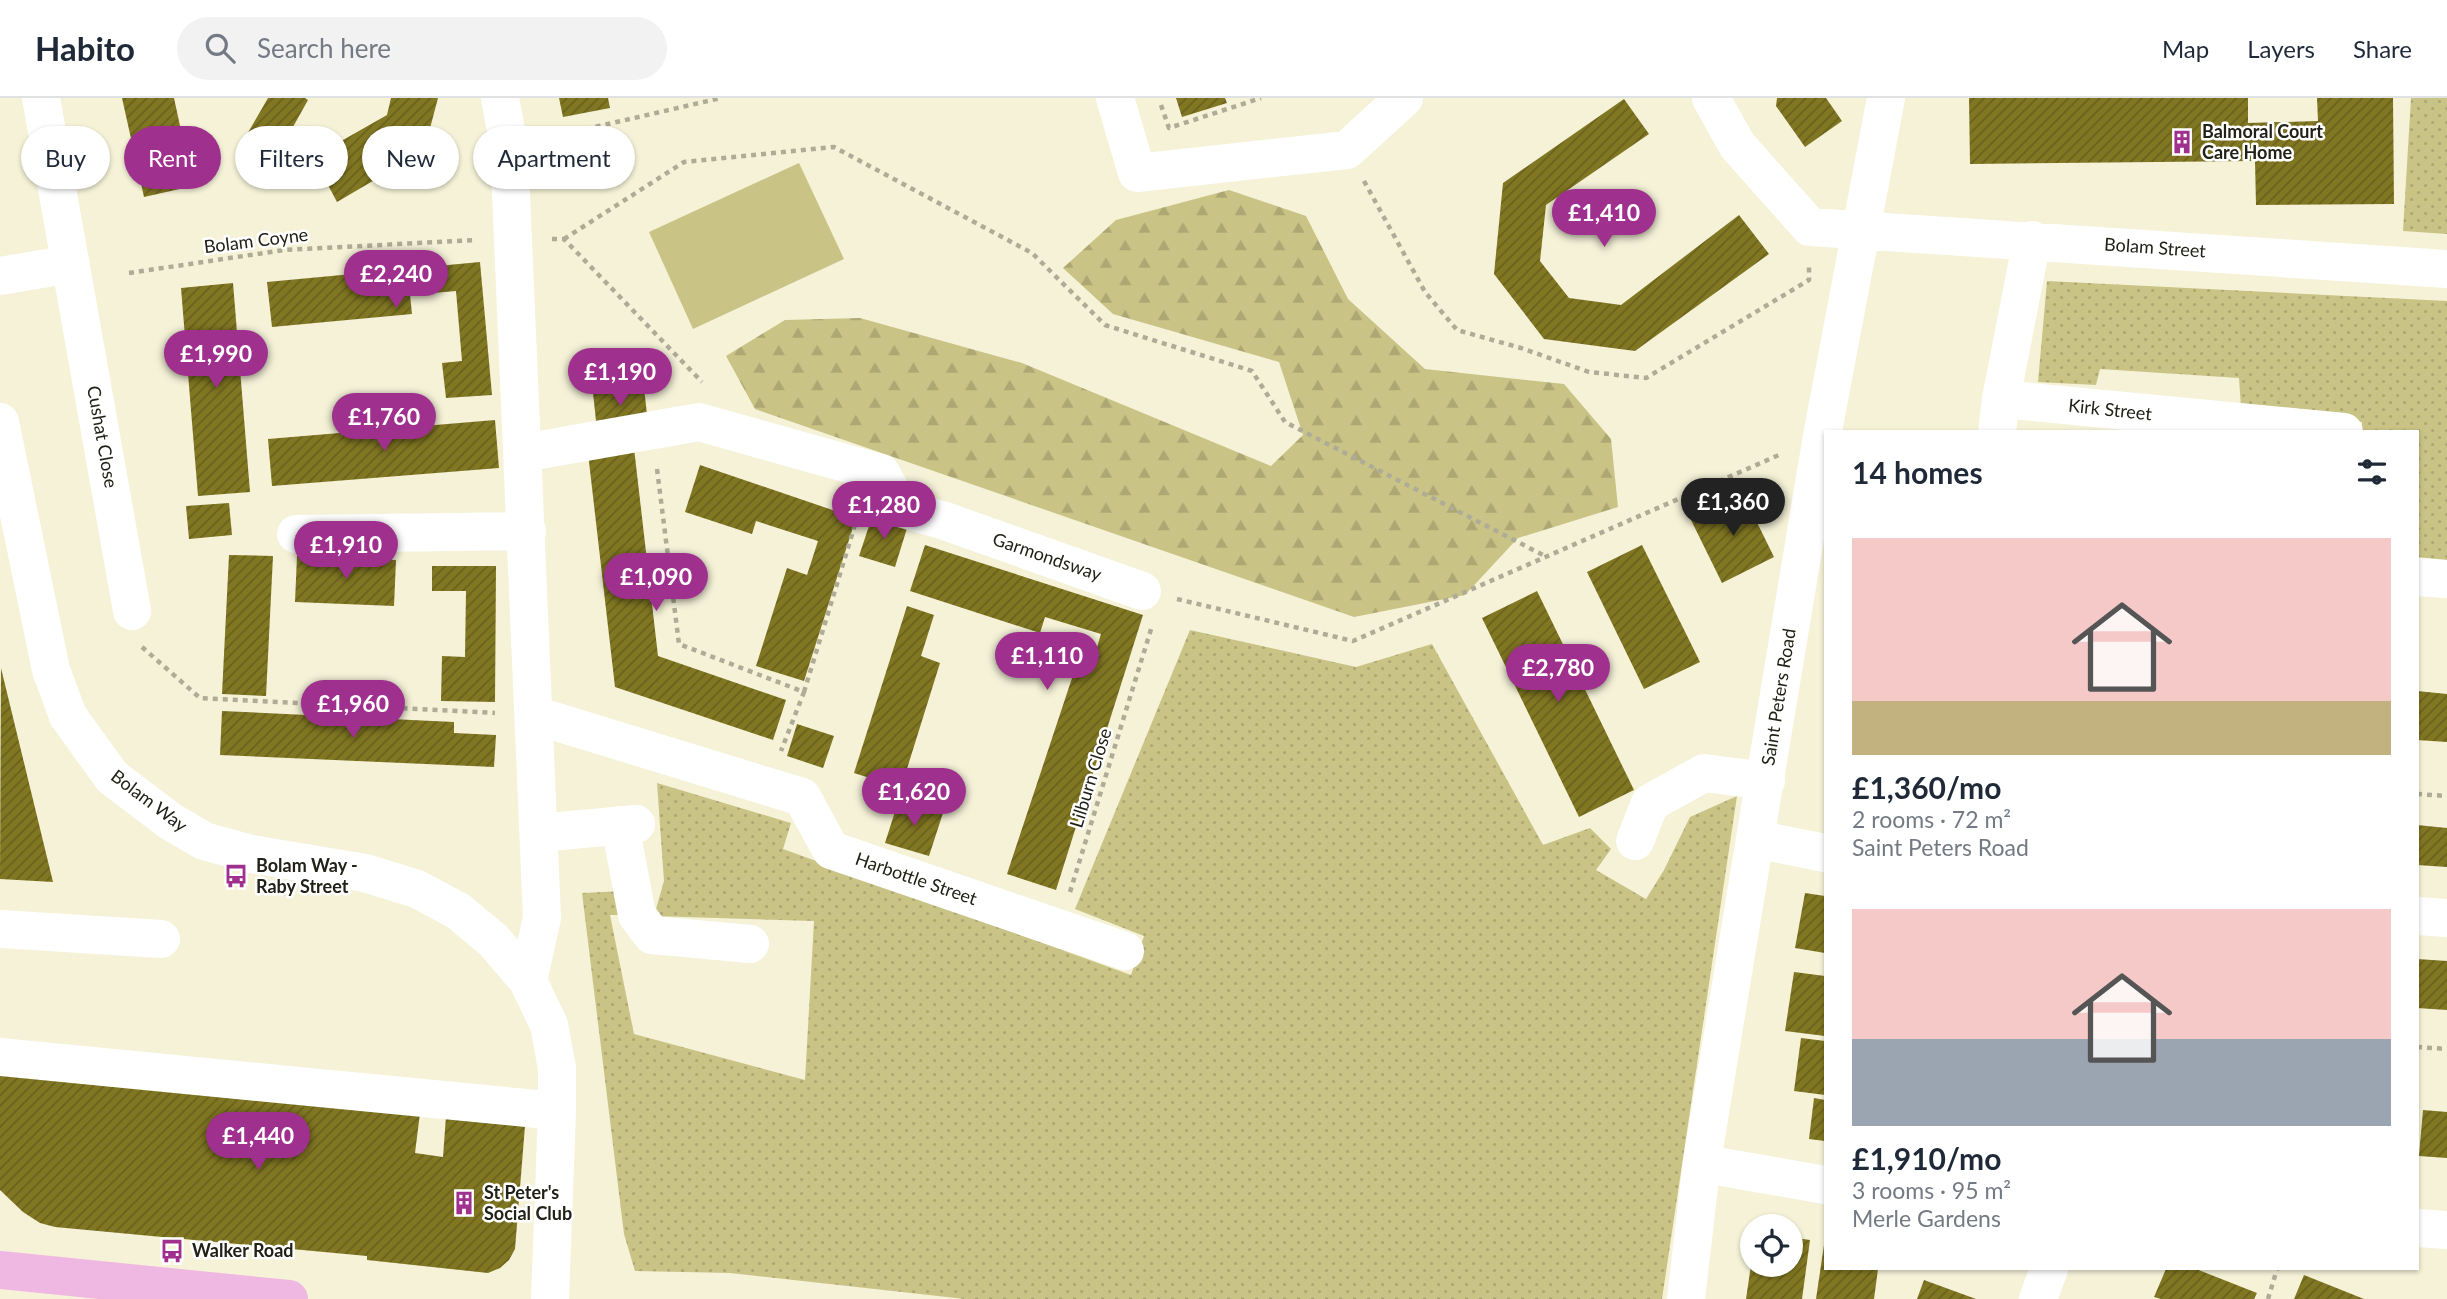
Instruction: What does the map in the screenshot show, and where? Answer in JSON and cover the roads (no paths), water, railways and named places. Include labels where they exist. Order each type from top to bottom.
[{"type":"main road","points":[[0,1270],[289,1299]]},
{"type":"street","name":"Cushat Close","points":[[41,98],[132,611]]},
{"type":"street","points":[[500,98],[509,147],[542,918],[528,981]]},
{"type":"street","points":[[1115,98],[1137,173],[1347,150],[1404,98]]},
{"type":"street","name":"Bolam Street","points":[[1711,98],[1737,145],[1810,227],[2447,269]]},
{"type":"street","name":"Saint Peters Road","points":[[1686,1299],[1702,1161],[1822,436],[1886,98]]},
{"type":"street","name":"Kirk Street","points":[[2032,240],[1999,416],[2301,430]]},
{"type":"street","points":[[0,276],[71,264]]},
{"type":"street","name":"Bolam Way","points":[[0,422],[51,670],[68,716],[112,777],[170,821],[204,841],[251,854],[365,873],[417,889],[467,918],[493,940],[528,981],[549,1025],[557,1068],[558,1111],[550,1299]]},
{"type":"street","name":"Garmondsway","points":[[523,453],[699,422],[881,473],[900,508],[1152,593]]},
{"type":"street","points":[[296,534],[527,531]]},
{"type":"street","points":[[2419,576],[2447,579]]},
{"type":"street","name":"Harbottle Street","points":[[534,715],[802,797],[831,850],[1125,951]]},
{"type":"street","points":[[1635,841],[1650,803],[1704,773],[1766,781]]},
{"type":"street","points":[[539,833],[628,825],[637,915],[652,935],[750,944]]},
{"type":"street","points":[[1755,839],[1824,853]]},
{"type":"street","points":[[2419,916],[2447,918]]},
{"type":"street","points":[[0,929],[161,939]]},
{"type":"street","points":[[0,1057],[558,1111]]},
{"type":"street","points":[[1716,1166],[1824,1185]]},
{"type":"street","points":[[2419,1228],[2447,1230]]},
{"type":"street","points":[[2038,1299],[2049,1270]]},
{"type":"place","name":"Balmoral Court Care Home","points":[[2182,142]]},
{"type":"place","name":"Bolam Way - Raby Street","points":[[236,876]]},
{"type":"place","name":"St Peter's Social Club","points":[[464,1203]]},
{"type":"place","name":"Walker Road","points":[[172,1251]]}]
